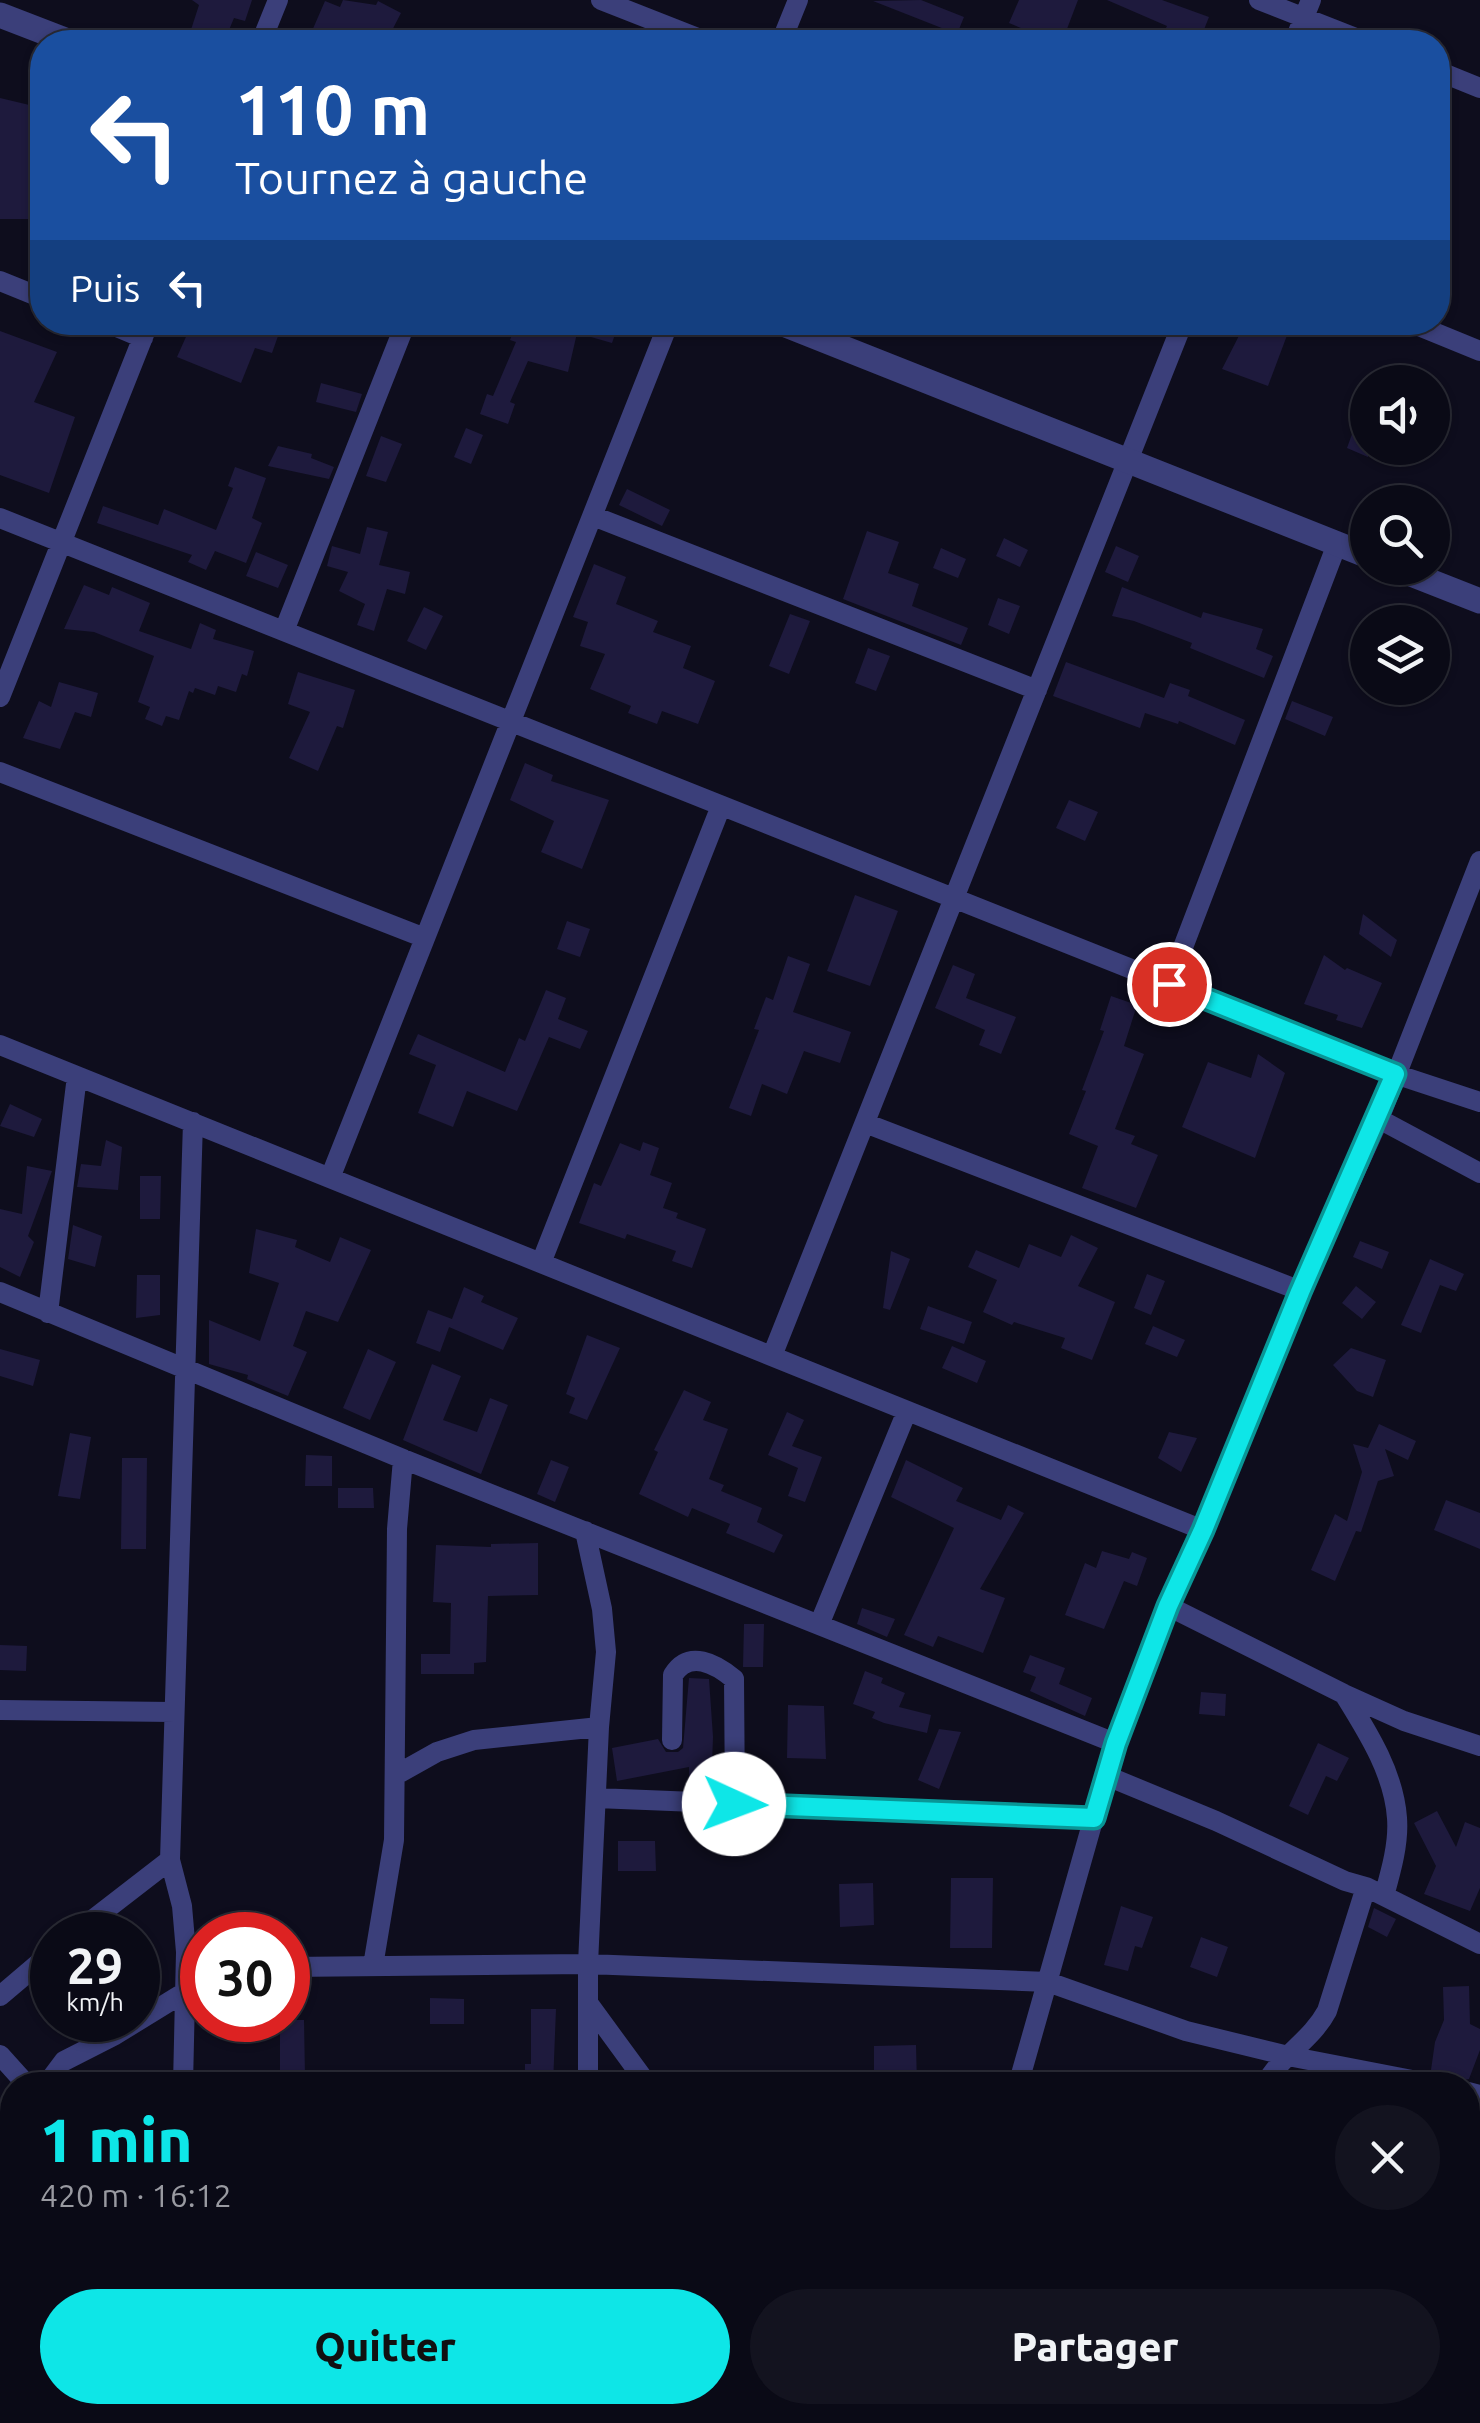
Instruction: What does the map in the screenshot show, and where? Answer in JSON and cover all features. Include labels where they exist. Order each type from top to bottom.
[{"type":"street","points":[[266,30],[278,0]]},
{"type":"street","points":[[601,0],[677,30]]},
{"type":"street","points":[[786,30],[798,0]]},
{"type":"street","points":[[1259,0],[1308,9],[1345,30]]},
{"type":"street","points":[[0,15],[39,30]]},
{"type":"street","points":[[1450,76],[1480,88]]},
{"type":"street","points":[[0,281],[30,293]]},
{"type":"street","points":[[0,698],[144,335]]},
{"type":"street","points":[[284,631],[401,335]]},
{"type":"street","points":[[330,1178],[664,335]]},
{"type":"street","points":[[811,335],[1350,549]]},
{"type":"street","points":[[772,1356],[1178,335]]},
{"type":"street","points":[[1441,335],[1480,351]]},
{"type":"street","points":[[593,516],[1037,690]]},
{"type":"street","points":[[0,518],[1395,1074],[1480,1102]]},
{"type":"street","points":[[1169,984],[1337,544]]},
{"type":"street","points":[[1441,585],[1480,600]]},
{"type":"street","points":[[0,772],[425,938]]},
{"type":"street","points":[[541,1263],[721,806]]},
{"type":"street","points":[[1022,2072],[1116,1743],[1168,1606],[1300,1292],[1472,903],[1480,861]]},
{"type":"street","points":[[0,1045],[1203,1530]]},
{"type":"street","points":[[48,1312],[76,1076]]},
{"type":"street","points":[[1378,1118],[1480,1172]]},
{"type":"street","points":[[184,1912],[170,1860],[193,1122]]},
{"type":"street","points":[[865,1123],[1300,1292]]},
{"type":"street","points":[[0,1292],[403,1459],[1116,1743]]},
{"type":"street","points":[[819,1625],[907,1410]]},
{"type":"street","points":[[373,1966],[394,1840],[397,1529],[403,1459]]},
{"type":"street","points":[[585,1532],[606,1632],[588,1964],[588,2072]]},
{"type":"street","points":[[1168,1606],[1404,1721],[1480,1746]]},
{"type":"street","points":[[672,1740],[673,1675],[678,1666],[688,1660],[716,1664],[734,1679],[734,1804]]},
{"type":"street","points":[[1272,2072],[1318,2028],[1375,1891],[1394,1859],[1397,1819],[1389,1780],[1344,1694]]},
{"type":"street","points":[[0,1710],[173,1712]]},
{"type":"street","points":[[396,1774],[437,1752],[474,1740],[599,1727]]},
{"type":"street","points":[[1107,1776],[1375,1891],[1480,1944]]},
{"type":"street","points":[[596,1798],[1094,1818]]},
{"type":"street","points":[[103,1912],[170,1860]]},
{"type":"street","points":[[310,1967],[588,1964],[1048,1982],[1186,2031],[1371,2072]]},
{"type":"street","points":[[0,1996],[30,1971]]},
{"type":"street","points":[[56,2072],[64,2061],[115,2036],[180,1995]]},
{"type":"street","points":[[588,2003],[638,2072]]},
{"type":"street","points":[[183,2072],[184,2042]]},
{"type":"building","points":[[192,0],[252,0],[245,21],[234,18],[229,30],[191,30],[199,5]]},
{"type":"building","points":[[343,0],[376,5],[378,1],[401,13],[392,30],[312,30],[325,1],[340,7]]},
{"type":"building","points":[[921,0],[964,17],[959,30],[947,30],[873,1]]},
{"type":"building","points":[[1019,0],[1078,0],[1067,30],[1026,30],[1009,23]]},
{"type":"building","points":[[1107,0],[1162,0],[1209,17],[1204,30],[1165,30],[1167,26]]},
{"type":"building","points":[[0,98],[30,105],[30,219],[0,219]]},
{"type":"building","points":[[0,331],[57,352],[34,402],[75,417],[49,493],[0,475]]},
{"type":"building","points":[[187,335],[278,335],[272,353],[255,348],[241,383],[177,357]]},
{"type":"building","points":[[512,335],[577,335],[568,372],[528,361],[510,402],[515,404],[508,424],[480,414],[487,394],[493,396],[516,342],[510,340]]},
{"type":"building","points":[[584,335],[615,335],[612,343]]},
{"type":"building","points":[[1239,335],[1287,335],[1268,386],[1222,369]]},
{"type":"building","points":[[321,383],[362,394],[356,412],[316,402]]},
{"type":"building","points":[[466,428],[483,435],[471,464],[454,457]]},
{"type":"building","points":[[381,436],[402,444],[386,482],[366,476]]},
{"type":"building","points":[[278,446],[312,454],[311,458],[334,467],[329,479],[268,466]]},
{"type":"building","points":[[235,467],[266,478],[252,518],[262,523],[246,563],[215,551],[206,570],[188,562],[192,555],[97,523],[103,506],[158,525],[164,509],[216,530],[233,488],[228,486]]},
{"type":"building","points":[[627,489],[670,510],[662,526],[619,505]]},
{"type":"building","points":[[367,527],[388,532],[379,565],[410,572],[405,594],[387,589],[374,631],[357,625],[365,604],[339,591],[348,572],[327,566],[332,546],[360,554]]},
{"type":"building","points":[[867,531],[899,542],[888,573],[919,584],[912,606],[968,628],[961,645],[843,599]]},
{"type":"building","points":[[1004,538],[1028,550],[1020,567],[996,556]]},
{"type":"building","points":[[1116,546],[1139,556],[1128,582],[1105,572]]},
{"type":"building","points":[[941,548],[966,559],[958,578],[933,568]]},
{"type":"building","points":[[256,552],[288,565],[278,588],[246,576]]},
{"type":"building","points":[[594,564],[626,577],[616,604],[658,621],[653,632],[691,646],[683,668],[715,681],[698,724],[662,711],[657,724],[628,713],[631,706],[590,689],[605,654],[580,646],[588,622],[573,617]]},
{"type":"building","points":[[84,585],[109,595],[112,587],[150,603],[139,631],[191,649],[200,623],[216,630],[213,639],[254,651],[247,676],[242,674],[236,692],[218,686],[215,695],[195,688],[193,693],[189,691],[179,720],[166,716],[162,726],[145,719],[150,707],[138,702],[154,656],[94,632],[64,629]]},
{"type":"building","points":[[1122,587],[1201,618],[1203,612],[1263,629],[1256,649],[1273,656],[1264,678],[1190,648],[1192,643],[1112,616]]},
{"type":"building","points":[[998,598],[1020,606],[1009,634],[988,625]]},
{"type":"building","points":[[424,607],[443,616],[426,650],[407,641]]},
{"type":"building","points":[[790,614],[810,621],[789,674],[769,666]]},
{"type":"building","points":[[868,648],[890,656],[876,691],[855,683]]},
{"type":"building","points":[[1066,662],[1164,698],[1170,683],[1190,690],[1188,696],[1245,720],[1235,745],[1179,721],[1178,724],[1145,713],[1140,728],[1053,696]]},
{"type":"building","points":[[298,672],[355,690],[343,728],[337,726],[318,771],[289,758],[310,712],[288,704]]},
{"type":"building","points":[[59,682],[98,693],[91,717],[75,712],[60,749],[23,738],[39,701],[51,707]]},
{"type":"building","points":[[1292,701],[1333,717],[1325,736],[1285,719]]},
{"type":"building","points":[[525,763],[553,775],[551,781],[609,800],[582,869],[541,852],[554,821],[510,800]]},
{"type":"building","points":[[1069,800],[1098,812],[1085,841],[1056,828]]},
{"type":"building","points":[[855,895],[898,911],[870,986],[827,971]]},
{"type":"building","points":[[1363,914],[1397,940],[1391,957],[1359,934]]},
{"type":"building","points":[[567,921],[590,929],[580,957],[557,949]]},
{"type":"building","points":[[1324,955],[1345,970],[1382,983],[1362,1028],[1304,1004]]},
{"type":"building","points":[[788,956],[810,964],[793,1012],[851,1032],[840,1063],[804,1051],[787,1094],[762,1084],[751,1116],[729,1108],[759,1030],[754,1029],[766,997],[773,1000]]},
{"type":"building","points":[[953,965],[975,974],[966,998],[1016,1017],[1001,1054],[979,1045],[985,1030],[935,1008]]},
{"type":"building","points":[[546,990],[566,998],[558,1019],[588,1031],[580,1049],[549,1037],[517,1111],[467,1091],[453,1127],[418,1113],[436,1065],[409,1054],[418,1034],[505,1072],[519,1038],[525,1041]]},
{"type":"building","points":[[1111,996],[1137,1005],[1124,1046],[1144,1054],[1115,1129],[1135,1136],[1131,1144],[1158,1155],[1136,1208],[1082,1188],[1098,1146],[1069,1134],[1086,1091],[1082,1090],[1104,1031],[1100,1030]]},
{"type":"building","points":[[1258,1054],[1285,1073],[1255,1158],[1182,1127],[1208,1062],[1251,1078]]},
{"type":"building","points":[[10,1104],[42,1119],[34,1137],[0,1126]]},
{"type":"building","points":[[106,1140],[122,1147],[118,1190],[77,1187],[81,1164],[101,1166]]},
{"type":"building","points":[[643,1142],[659,1148],[650,1175],[672,1183],[663,1208],[678,1213],[676,1218],[706,1229],[692,1268],[672,1261],[676,1251],[579,1223],[594,1183],[601,1186],[620,1143],[640,1151]]},
{"type":"building","points":[[27,1166],[52,1171],[28,1236],[34,1242],[20,1277],[0,1267],[0,1209],[22,1214]]},
{"type":"building","points":[[140,1176],[161,1176],[160,1219],[140,1219]]},
{"type":"building","points":[[73,1225],[102,1236],[95,1267],[68,1259]]},
{"type":"building","points":[[256,1229],[297,1240],[295,1247],[330,1262],[340,1237],[371,1250],[338,1322],[306,1311],[293,1346],[307,1352],[288,1396],[247,1379],[248,1375],[209,1364],[209,1320],[260,1341],[279,1283],[249,1273]]},
{"type":"building","points":[[1071,1235],[1098,1248],[1078,1286],[1115,1302],[1092,1360],[1061,1348],[1065,1338],[1014,1322],[1012,1325],[983,1312],[997,1280],[968,1267],[976,1250],[1019,1268],[1029,1244],[1061,1257]]},
{"type":"building","points":[[1360,1241],[1389,1252],[1382,1269],[1353,1257]]},
{"type":"building","points":[[891,1251],[910,1259],[890,1310],[883,1308]]},
{"type":"building","points":[[1430,1259],[1464,1274],[1456,1291],[1440,1285],[1421,1333],[1401,1325]]},
{"type":"building","points":[[1147,1274],[1165,1281],[1151,1315],[1134,1308]]},
{"type":"building","points":[[137,1275],[160,1275],[160,1315],[136,1318]]},
{"type":"building","points":[[1356,1286],[1376,1302],[1362,1319],[1342,1303]]},
{"type":"building","points":[[464,1287],[484,1296],[481,1302],[518,1318],[503,1350],[449,1327]]},
{"type":"building","points":[[928,1306],[972,1322],[964,1344],[920,1329]]},
{"type":"building","points":[[428,1310],[452,1319],[440,1352],[416,1343]]},
{"type":"building","points":[[1153,1326],[1185,1340],[1177,1357],[1145,1344]]},
{"type":"building","points":[[587,1335],[620,1348],[587,1420],[569,1413],[575,1398],[566,1394]]},
{"type":"building","points":[[952,1346],[986,1361],[977,1383],[942,1368]]},
{"type":"building","points":[[1351,1348],[1386,1360],[1373,1397],[1357,1391],[1333,1365]]},
{"type":"building","points":[[0,1349],[40,1360],[33,1386],[0,1376]]},
{"type":"building","points":[[368,1349],[396,1362],[370,1420],[343,1408]]},
{"type":"building","points":[[432,1364],[461,1376],[443,1420],[477,1432],[490,1398],[508,1405],[481,1474],[403,1440]]},
{"type":"building","points":[[684,1390],[711,1402],[703,1420],[728,1429],[709,1479],[724,1485],[721,1491],[762,1508],[757,1522],[783,1535],[774,1553],[726,1533],[730,1524],[692,1508],[688,1517],[639,1494],[658,1452],[654,1450]]},
{"type":"building","points":[[787,1412],[804,1420],[792,1446],[822,1457],[805,1502],[788,1496],[798,1468],[768,1455]]},
{"type":"building","points":[[1379,1424],[1416,1441],[1408,1460],[1385,1449],[1394,1476],[1378,1481],[1361,1532],[1356,1531],[1335,1581],[1311,1570],[1335,1514],[1347,1521],[1362,1472],[1353,1444],[1368,1448]]},
{"type":"building","points":[[1169,1432],[1197,1438],[1181,1472],[1158,1458]]},
{"type":"building","points":[[70,1433],[91,1437],[80,1499],[58,1496]]},
{"type":"building","points":[[306,1455],[332,1456],[332,1486],[305,1486]]},
{"type":"building","points":[[122,1458],[147,1458],[146,1549],[121,1549]]},
{"type":"building","points":[[551,1460],[569,1467],[555,1502],[537,1494]]},
{"type":"building","points":[[906,1460],[963,1488],[956,1501],[1001,1520],[1008,1505],[1024,1513],[980,1589],[1005,1598],[983,1653],[938,1636],[933,1647],[904,1635],[954,1528],[891,1497]]},
{"type":"building","points":[[338,1488],[373,1488],[374,1508],[338,1508]]},
{"type":"building","points":[[1446,1500],[1480,1513],[1480,1549],[1434,1530]]},
{"type":"building","points":[[538,1543],[538,1595],[488,1596],[486,1662],[474,1663],[474,1674],[421,1674],[421,1654],[450,1654],[451,1603],[433,1602],[436,1545],[491,1547]]},
{"type":"building","points":[[1102,1551],[1129,1559],[1132,1552],[1147,1558],[1137,1586],[1124,1581],[1104,1629],[1065,1615],[1085,1563],[1096,1568]]},
{"type":"building","points":[[862,1608],[895,1619],[887,1637],[857,1624]]},
{"type":"building","points":[[744,1624],[764,1624],[763,1667],[743,1667]]},
{"type":"building","points":[[0,1645],[27,1646],[26,1671],[0,1670]]},
{"type":"building","points":[[1030,1655],[1065,1668],[1059,1684],[1092,1698],[1085,1716],[1030,1691],[1036,1677],[1023,1672]]},
{"type":"building","points":[[865,1671],[905,1693],[899,1707],[931,1715],[927,1733],[884,1723],[872,1718],[875,1712],[853,1704]]},
{"type":"building","points":[[689,1678],[709,1679],[713,1737],[709,1788],[689,1788],[689,1767],[617,1781],[612,1748],[658,1739],[666,1752],[683,1748]]},
{"type":"building","points":[[1201,1692],[1226,1694],[1225,1716],[1199,1714]]},
{"type":"building","points":[[788,1705],[824,1706],[826,1759],[787,1758]]},
{"type":"building","points":[[939,1729],[961,1732],[939,1789],[918,1780]]},
{"type":"building","points":[[1318,1743],[1349,1758],[1337,1781],[1326,1776],[1308,1815],[1289,1806]]},
{"type":"building","points":[[1437,1811],[1456,1847],[1465,1822],[1480,1828],[1480,1888],[1470,1911],[1424,1894],[1436,1866],[1414,1823]]},
{"type":"building","points":[[618,1841],[655,1841],[656,1871],[618,1871]]},
{"type":"building","points":[[951,1878],[993,1878],[992,1948],[950,1948]]},
{"type":"building","points":[[873,1883],[874,1925],[840,1927],[839,1884]]},
{"type":"building","points":[[1121,1906],[1153,1917],[1142,1948],[1135,1946],[1128,1971],[1104,1965]]},
{"type":"building","points":[[1374,1908],[1396,1919],[1387,1937],[1368,1927]]},
{"type":"building","points":[[1201,1937],[1228,1947],[1217,1977],[1190,1967]]},
{"type":"building","points":[[1469,1986],[1470,2024],[1480,2029],[1480,2050],[1472,2072],[1431,2070],[1435,2042],[1444,2020],[1443,1987]]},
{"type":"building","points":[[430,1998],[464,1999],[464,2024],[430,2024]]},
{"type":"building","points":[[531,2009],[556,2009],[554,2072],[525,2072],[525,2064],[531,2064]]},
{"type":"building","points":[[280,2042],[304,2042],[305,2072],[280,2072]]},
{"type":"building","points":[[916,2045],[917,2072],[874,2072],[874,2046]]},
{"type":"route","points":[[734,1804],[1094,1818],[1116,1743],[1168,1606],[1395,1074],[1169,984]]}]
